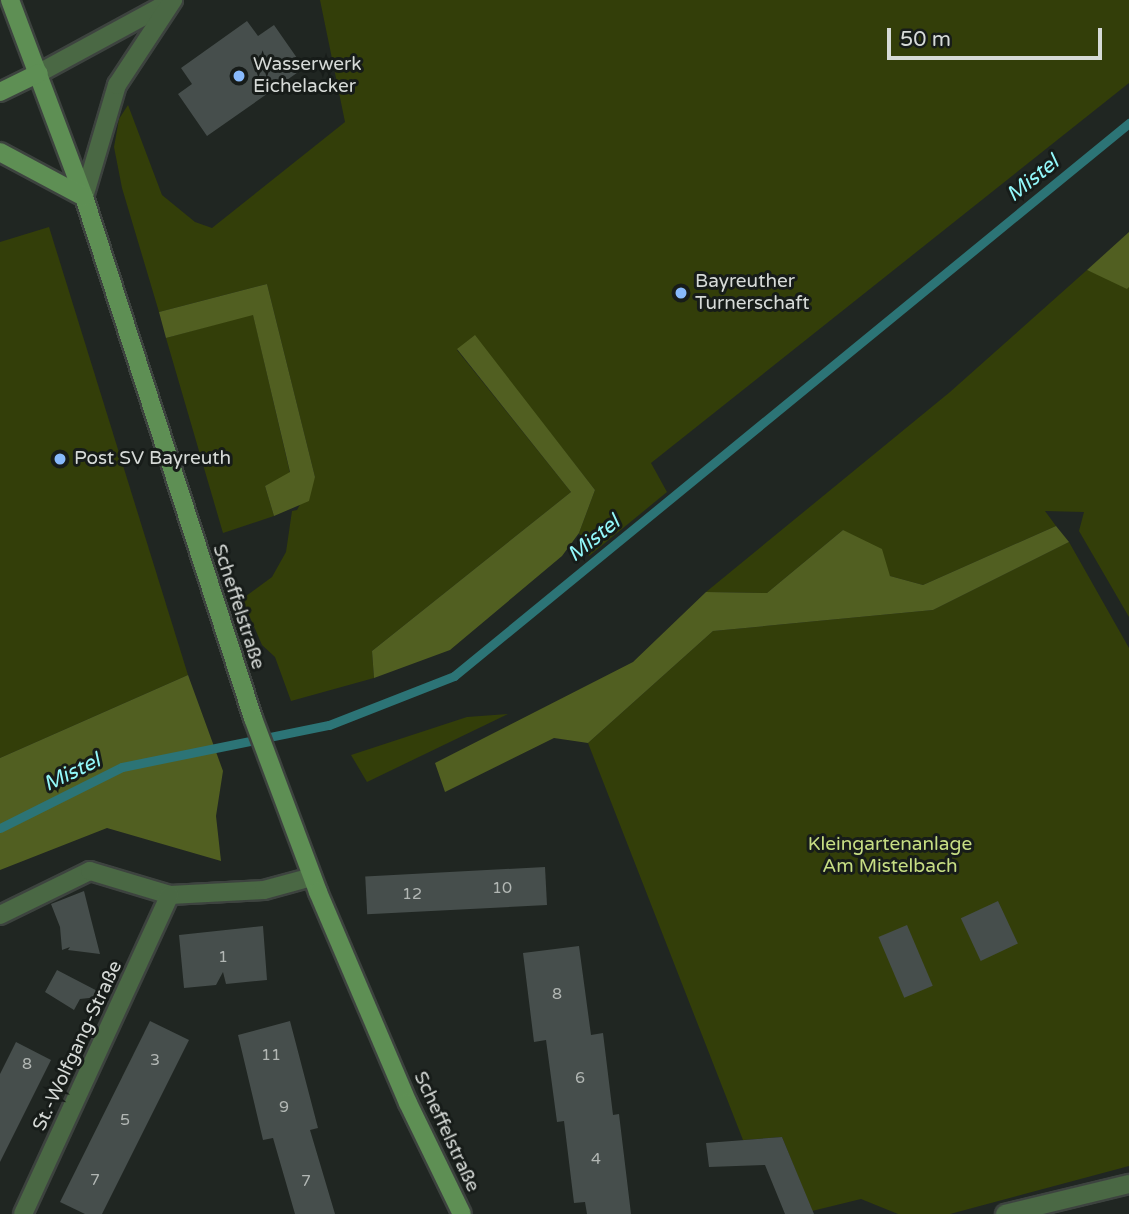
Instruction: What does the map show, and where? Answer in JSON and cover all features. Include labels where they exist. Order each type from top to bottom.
[{"type":"main road","name":"Scheffelstraße","points":[[10,0],[84,197],[253,718],[288,813],[312,877],[408,1103],[462,1214]]},
{"type":"main road","points":[[0,92],[39,73]]},
{"type":"main road","points":[[0,152],[84,197]]},
{"type":"street","points":[[39,73],[172,0]]},
{"type":"street","points":[[84,197],[117,85],[172,0]]},
{"type":"street","points":[[0,915],[90,872],[170,895],[264,890],[312,877]]},
{"type":"street","name":"St.-Wolfgang-Straße","points":[[23,1214],[170,895]]},
{"type":"street","points":[[1005,1214],[1129,1184]]},
{"type":"green space","name":"Bayreuther Turnerschaft","points":[[320,0],[1129,0],[1129,83],[651,463],[667,492],[589,556],[579,533],[595,490],[474,336],[457,350],[571,492],[372,651],[374,678],[291,701],[275,657],[262,645],[242,599],[272,577],[286,552],[292,511],[297,510],[315,477],[267,284],[159,312],[122,188],[114,147],[119,119],[128,105],[162,195],[195,222],[212,228],[345,122]]},
{"type":"green space","name":"Post SV Bayreuth","points":[[49,227],[188,675],[0,758],[0,242]]},
{"type":"green space","points":[[1129,232],[1129,287],[1127,289],[1087,270]]},
{"type":"green space","points":[[1087,270],[1129,287],[1129,617],[1079,531],[1084,512],[1045,511],[1056,526],[923,585],[890,576],[843,530],[767,593],[706,592],[950,392]]},
{"type":"green space","points":[[267,284],[315,477],[309,501],[274,516],[265,486],[290,472],[253,315],[166,338],[159,312]]},
{"type":"green space","points":[[253,314],[290,473],[265,486],[274,516],[223,533],[166,338]]},
{"type":"green space","points":[[475,335],[595,490],[579,533],[562,556],[450,650],[374,678],[372,651],[571,492],[457,349]]},
{"type":"green space","points":[[1056,526],[1069,542],[933,610],[713,631],[588,743],[554,738],[445,792],[435,763],[633,662],[706,592],[767,593],[843,530],[882,549],[890,576],[923,585]]},
{"type":"green space","name":"Kleingartenanlage Am Mistelbach","points":[[1069,542],[1129,648],[1129,1166],[950,1214],[898,1214],[861,1199],[812,1211],[782,1137],[743,1140],[588,743],[713,631],[933,610]]},
{"type":"green space","points":[[188,675],[223,771],[216,816],[221,861],[107,828],[0,870],[0,758]]},
{"type":"green space","points":[[508,714],[367,782],[351,755],[467,717]]},
{"type":"building","name":"Wasserwerk Eichelacker","points":[[247,21],[258,36],[274,25],[304,68],[207,136],[178,94],[192,84],[181,68]]},
{"type":"building","points":[[545,867],[547,905],[367,914],[365,876]]},
{"type":"building","points":[[84,891],[100,954],[68,950],[70,947],[62,950],[60,927],[51,904]]},
{"type":"building","points":[[998,901],[1018,944],[981,961],[961,918]]},
{"type":"building","points":[[907,925],[933,986],[904,998],[878,937]]},
{"type":"building","points":[[263,926],[267,980],[226,984],[223,972],[216,985],[184,988],[179,935]]},
{"type":"building","points":[[579,946],[591,1035],[603,1033],[613,1115],[619,1114],[631,1214],[587,1214],[585,1202],[574,1203],[564,1121],[557,1122],[546,1040],[534,1042],[523,953]]},
{"type":"building","points":[[57,970],[107,996],[80,999],[74,1010],[45,992]]},
{"type":"building","points":[[150,1021],[189,1040],[102,1214],[85,1214],[60,1202]]},
{"type":"building","points":[[290,1021],[318,1128],[310,1130],[335,1214],[295,1214],[273,1138],[263,1140],[238,1035]]},
{"type":"building","points":[[16,1042],[51,1060],[0,1162],[0,1074]]},
{"type":"building","points":[[782,1137],[814,1214],[785,1214],[765,1165],[709,1167],[706,1143]]},
{"type":"waterway","name":"Mistel","points":[[0,828],[122,767],[329,725],[454,676],[1129,123]]},
{"type":"place","name":"Wasserwerk Eichelacker","points":[[239,76]]},
{"type":"place","name":"Bayreuther Turnerschaft","points":[[681,293]]},
{"type":"place","name":"Post SV Bayreuth","points":[[60,459]]}]
